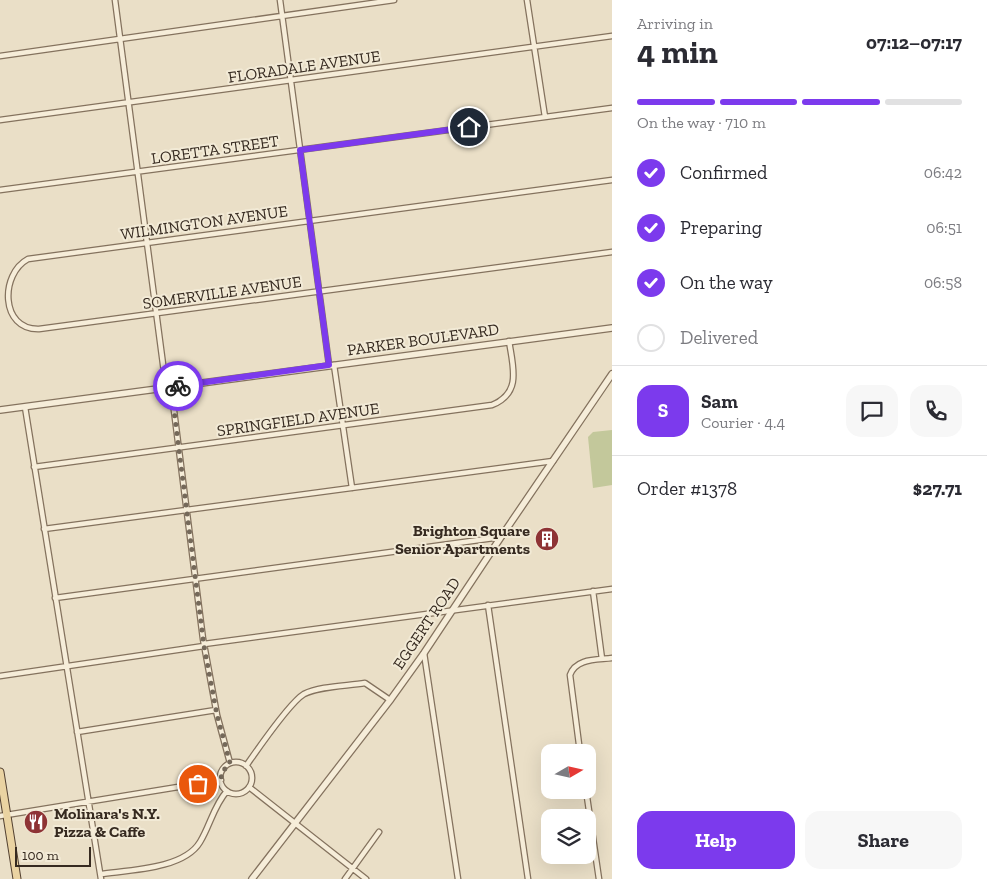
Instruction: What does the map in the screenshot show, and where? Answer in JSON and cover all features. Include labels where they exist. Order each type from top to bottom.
[{"type":"main road","points":[[0,772],[3,816],[17,879]]},
{"type":"street","points":[[115,0],[156,313],[179,448],[204,645],[216,710],[230,763]]},
{"type":"street","points":[[280,0],[319,291],[352,488]]},
{"type":"street","points":[[0,56],[394,0]]},
{"type":"street","points":[[527,0],[544,117]]},
{"type":"street","name":"FLORADALE AVENUE","points":[[0,120],[612,36]]},
{"type":"street","name":"LORETTA STREET","points":[[0,190],[612,108]]},
{"type":"street","name":"WILMINGTON AVENUE","points":[[7,274],[16,264],[28,259],[612,180]]},
{"type":"street","name":"SOMERVILLE AVENUE","points":[[6,311],[15,322],[32,330],[612,252]]},
{"type":"street","name":"PARKER BOULEVARD","points":[[0,410],[612,328]]},
{"type":"street","name":"SPRINGFIELD AVENUE","points":[[34,467],[492,405],[507,396],[514,379],[509,342]]},
{"type":"street","name":"EGGERT ROAD","points":[[252,879],[424,653],[501,536],[612,374]]},
{"type":"street","points":[[25,407],[101,877],[172,863],[185,857],[200,842],[227,791]]},
{"type":"street","points":[[44,529],[553,460]]},
{"type":"street","points":[[55,598],[501,536]]},
{"type":"street","points":[[0,676],[204,645],[612,589]]},
{"type":"street","points":[[593,591],[602,659]]},
{"type":"street","points":[[488,606],[528,879]]},
{"type":"street","points":[[424,653],[458,879]]},
{"type":"street","points":[[579,744],[570,675],[574,668],[582,662],[612,658]]},
{"type":"street","points":[[246,766],[293,703],[304,694],[317,690],[365,683],[390,700]]},
{"type":"street","points":[[77,732],[216,710]]},
{"type":"street","points":[[239,762],[246,766],[252,778],[249,787],[240,793],[227,791],[221,780],[222,772],[230,763],[239,762]]},
{"type":"street","points":[[3,816],[221,780]]},
{"type":"street","points":[[249,787],[366,879]]},
{"type":"street","points":[[587,799],[599,879]]},
{"type":"street","points":[[345,879],[379,832]]},
{"type":"green space","points":[[612,430],[612,485],[593,488],[588,437],[593,432]]},
{"type":"way so far","points":[[178,386],[171,387],[201,626],[217,715],[230,763],[224,768],[220,776],[221,780],[198,784]]},
{"type":"place","name":"Brighton Square Senior Apartments","points":[[547,539]]},
{"type":"place","name":"Molinara's N.Y. Pizza & Caffe","points":[[36,822]]},
{"type":"route","points":[[178,386],[329,365],[300,150],[469,127]]}]
